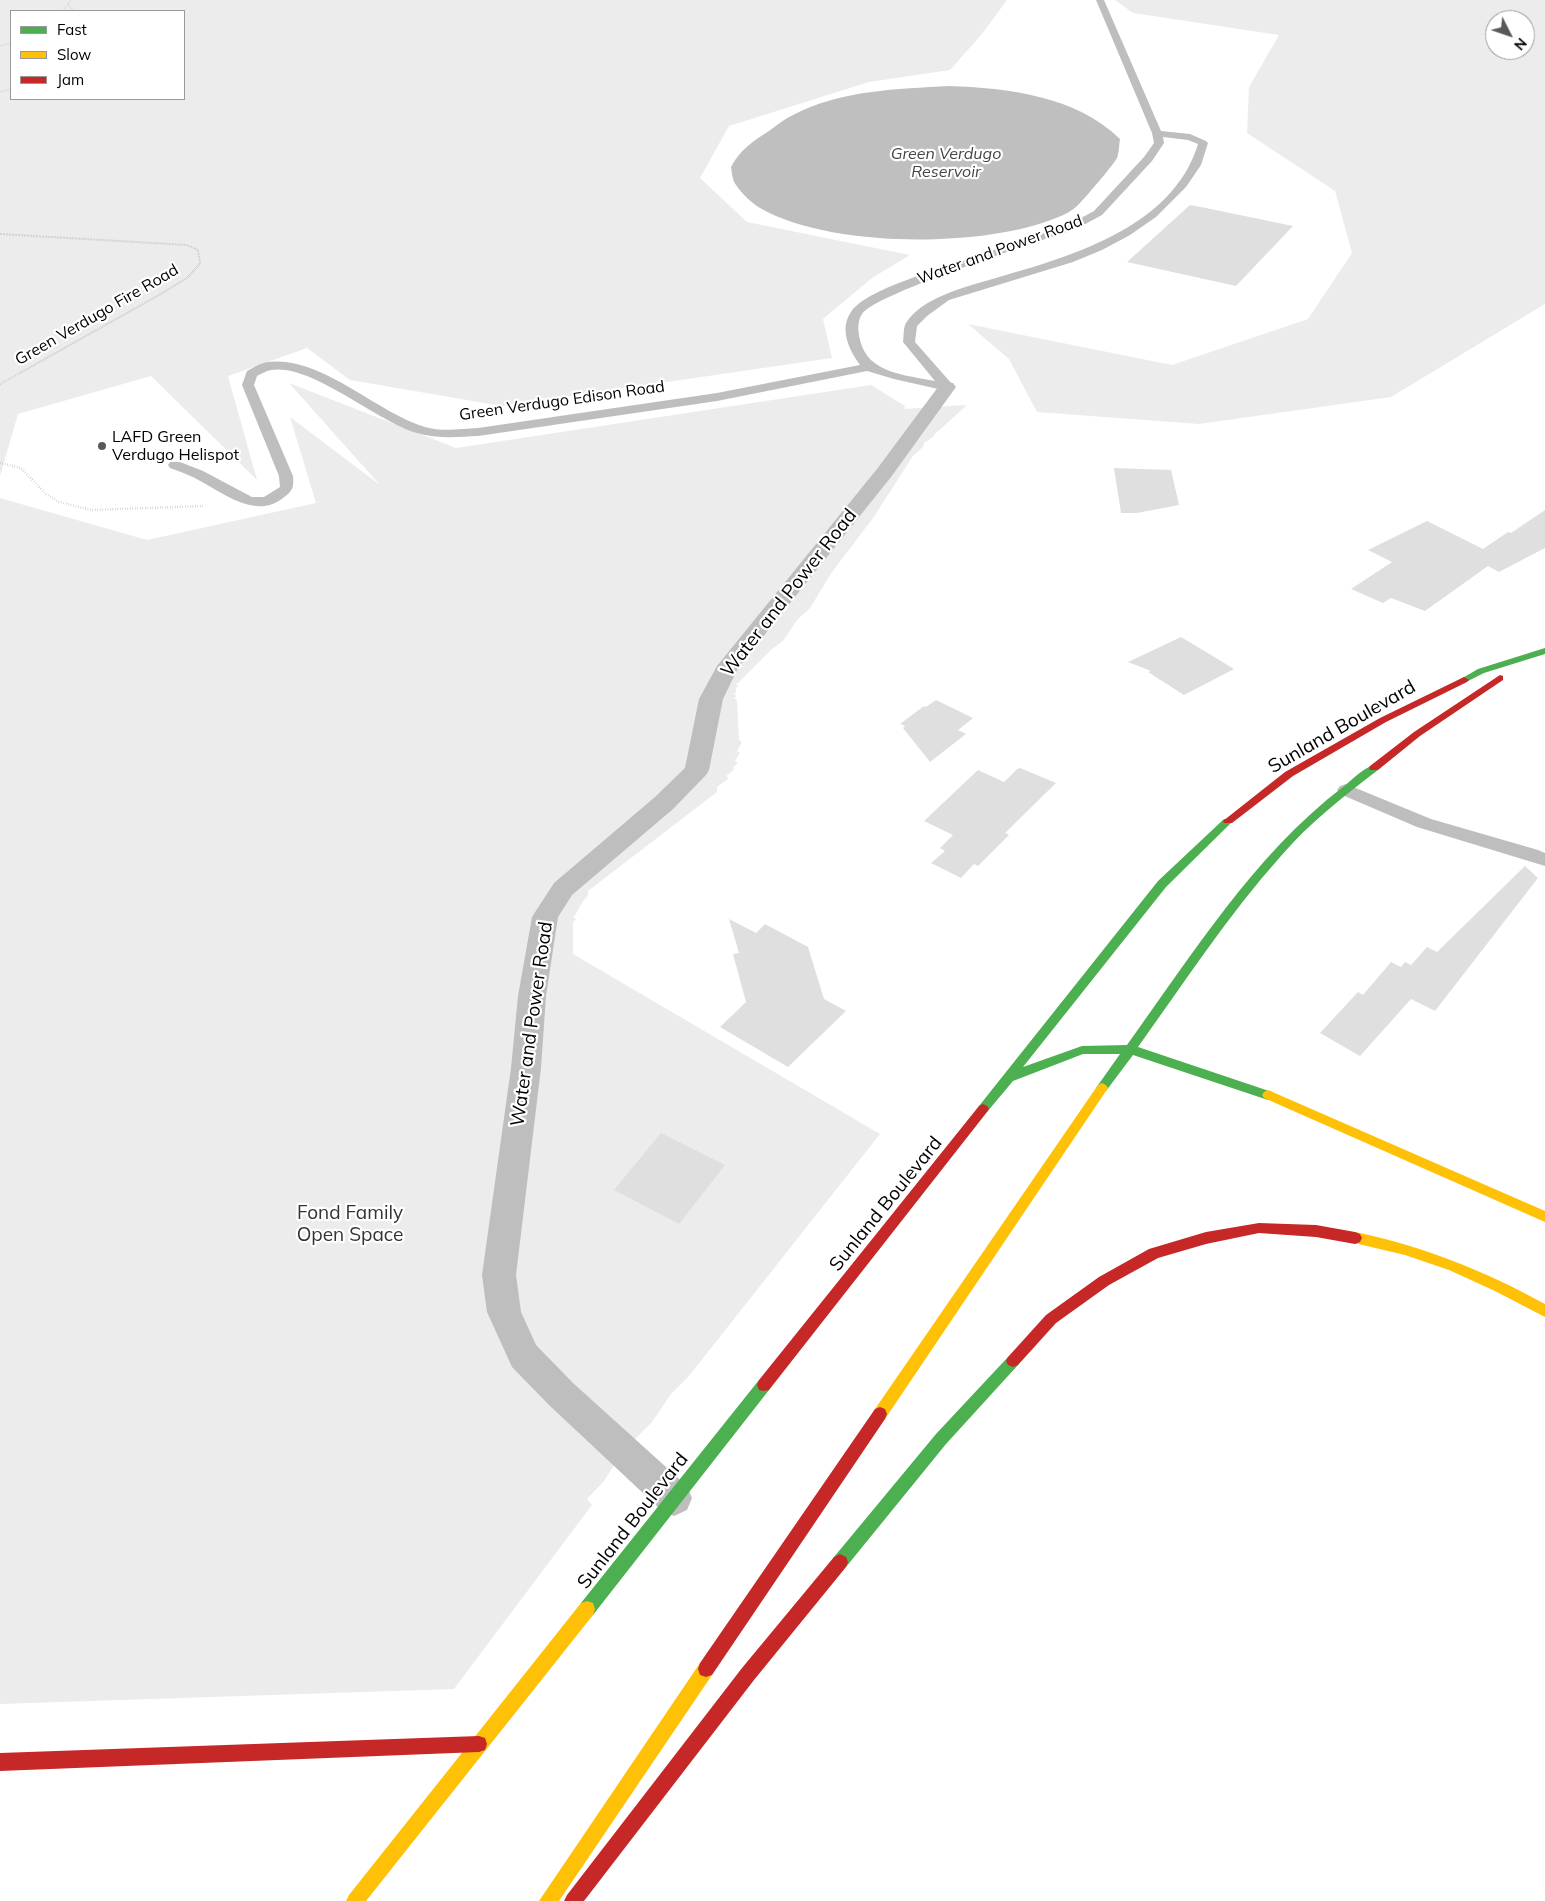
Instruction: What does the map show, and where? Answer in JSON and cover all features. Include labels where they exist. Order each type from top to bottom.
[{"type":"main road","name":"Sunland Boulevard","points":[[548,1901],[1129,1049],[1228,915],[1278,852],[1346,790],[1417,734],[1493,683],[1545,652]]},
{"type":"main road","name":"Sunland Boulevard","points":[[355,1901],[1162,884],[1223,825],[1289,774],[1383,720],[1481,671],[1545,652]]},
{"type":"main road","points":[[1010,1077],[1082,1050],[1129,1049],[1261,1092],[1545,1218]]},
{"type":"main road","points":[[573,1901],[748,1674],[941,1439],[1051,1318],[1104,1281],[1154,1253],[1206,1238],[1259,1228],[1316,1231],[1380,1242],[1445,1262],[1508,1290],[1545,1311]]},
{"type":"main road","points":[[0,1762],[479,1744]]},
{"type":"street","name":"Water and Power Road","points":[[674,1498],[560,1394],[524,1356],[504,1312],[499,1275],[526,1068],[532,996],[545,917],[563,889],[664,804],[697,770],[711,699],[728,666],[884,473],[947,387]]},
{"type":"lane","points":[[1100,0],[1157,133]]},
{"type":"lane","name":"Water and Power Road","points":[[870,367],[855,347],[852,327],[856,313],[877,298],[895,289],[1074,226],[1098,213],[1148,159],[1159,143],[1157,133],[1190,137],[1203,143],[1198,161],[1181,186],[1166,204],[1143,224],[1099,248],[945,298],[923,313],[911,325],[909,342],[947,387]]},
{"type":"lane","name":"Green Verdugo Edison Road","points":[[251,502],[267,501],[279,496],[287,488],[286,476],[248,384],[251,374],[268,366],[283,366],[304,371],[420,430],[444,433],[478,432],[717,397],[870,367]]},
{"type":"lane","points":[[870,367],[910,380],[947,387]]},
{"type":"lane","points":[[175,466],[200,475],[236,497],[251,502]]},
{"type":"lane","points":[[1346,790],[1424,823],[1531,854],[1545,860]]},
{"type":"path","points":[[64,10],[71,0]]},
{"type":"path","points":[[68,5],[73,10]]},
{"type":"path","name":"Green Verdugo Fire Road","points":[[0,234],[187,245],[198,250],[200,264],[187,278],[159,295],[0,384]]},
{"type":"path","points":[[0,463],[21,468],[46,494],[59,502],[91,510],[167,509],[251,502]]},
{"type":"green space","points":[[0,0],[1007,0],[982,34],[950,70],[869,82],[729,126],[700,178],[747,222],[910,255],[872,278],[823,319],[832,358],[502,406],[350,380],[307,348],[228,376],[257,480],[151,376],[18,414],[0,476]]},
{"type":"green space","points":[[1115,0],[1545,0],[1545,304],[1391,397],[1199,424],[1037,412],[1009,359],[968,324],[1172,365],[1308,319],[1352,253],[1335,191],[1247,133],[1249,87],[1279,35],[1133,13]]},
{"type":"green space","name":"Fond Family Open Space","points":[[289,383],[456,448],[871,385],[905,406],[904,409],[967,405],[924,443],[923,447],[913,456],[873,518],[832,572],[810,608],[797,620],[783,641],[772,649],[736,685],[739,686],[734,694],[737,696],[734,698],[737,700],[739,740],[742,742],[737,751],[740,753],[735,761],[738,763],[732,768],[735,769],[726,776],[729,778],[717,787],[717,792],[588,891],[588,896],[573,917],[576,919],[573,922],[573,954],[880,1134],[689,1376],[671,1394],[652,1422],[623,1451],[604,1481],[587,1499],[592,1505],[454,1689],[0,1704],[0,498],[147,540],[316,503],[290,417],[380,485]]},
{"type":"water","name":"Green Verdugo Reservoir","points":[[949,86],[1017,92],[1062,104],[1083,113],[1102,124],[1120,139],[1117,158],[1079,204],[1064,215],[1012,231],[939,239],[899,239],[860,236],[822,230],[789,221],[760,208],[750,201],[734,181],[731,167],[747,146],[788,118],[813,106],[851,95],[870,92]]},
{"type":"building","points":[[1190,205],[1293,226],[1236,286],[1127,262]]},
{"type":"building","points":[[1114,468],[1171,470],[1179,505],[1137,513],[1121,513]]},
{"type":"building","points":[[1545,510],[1545,548],[1499,572],[1488,566],[1425,611],[1391,598],[1383,603],[1351,589],[1392,562],[1368,550],[1427,521],[1483,549]]},
{"type":"building","points":[[1181,637],[1234,669],[1184,695],[1148,672],[1151,671],[1128,662]]},
{"type":"building","points":[[936,700],[973,718],[958,730],[966,734],[930,762],[903,728],[905,726],[900,724],[924,706],[926,707]]},
{"type":"building","points":[[1020,768],[1056,783],[1005,833],[1009,835],[978,866],[974,864],[961,878],[931,863],[945,851],[940,848],[953,835],[924,821],[978,770],[1004,782]]},
{"type":"building","points":[[1525,866],[1538,878],[1435,1011],[1411,999],[1360,1056],[1320,1033],[1358,992],[1363,995],[1391,962],[1401,967],[1405,962],[1411,965],[1427,947],[1437,952]]},
{"type":"building","points":[[729,919],[756,933],[765,924],[808,947],[824,999],[846,1011],[788,1067],[720,1027],[746,1002],[733,954],[739,953]]},
{"type":"building","points":[[661,1133],[725,1165],[679,1224],[614,1190]]},
{"type":"traffic: fast","points":[[1464,680],[1481,671],[1545,651]]},
{"type":"traffic: fast","points":[[1102,1088],[1227,915],[1278,852],[1335,798],[1374,768]]},
{"type":"traffic: fast","points":[[983,1109],[1162,884],[1228,821]]},
{"type":"traffic: fast","points":[[1009,1077],[1082,1050],[1129,1049],[1268,1095]]},
{"type":"traffic: fast","points":[[840,1562],[941,1439],[1013,1361]]},
{"type":"traffic: fast","points":[[587,1609],[764,1385]]},
{"type":"traffic: slow","points":[[880,1414],[1102,1088]]},
{"type":"traffic: slow","points":[[1268,1095],[1545,1217]]},
{"type":"traffic: slow","points":[[1355,1238],[1405,1249],[1453,1266],[1500,1287],[1545,1311]]},
{"type":"traffic: slow","points":[[355,1901],[587,1609]]},
{"type":"traffic: slow","points":[[548,1901],[706,1669]]},
{"type":"traffic: jam","points":[[1374,768],[1417,734],[1500,678]]},
{"type":"traffic: jam","points":[[1228,821],[1289,774],[1383,720],[1464,680]]},
{"type":"traffic: jam","points":[[764,1385],[983,1109]]},
{"type":"traffic: jam","points":[[1013,1361],[1051,1319],[1104,1281],[1154,1253],[1206,1238],[1259,1228],[1316,1231],[1355,1238]]},
{"type":"traffic: jam","points":[[706,1669],[880,1414]]},
{"type":"traffic: jam","points":[[573,1901],[748,1674],[840,1562]]},
{"type":"traffic: jam","points":[[0,1762],[479,1744]]},
{"type":"place","name":"LAFD Green Verdugo Helispot","points":[[102,446]]}]
